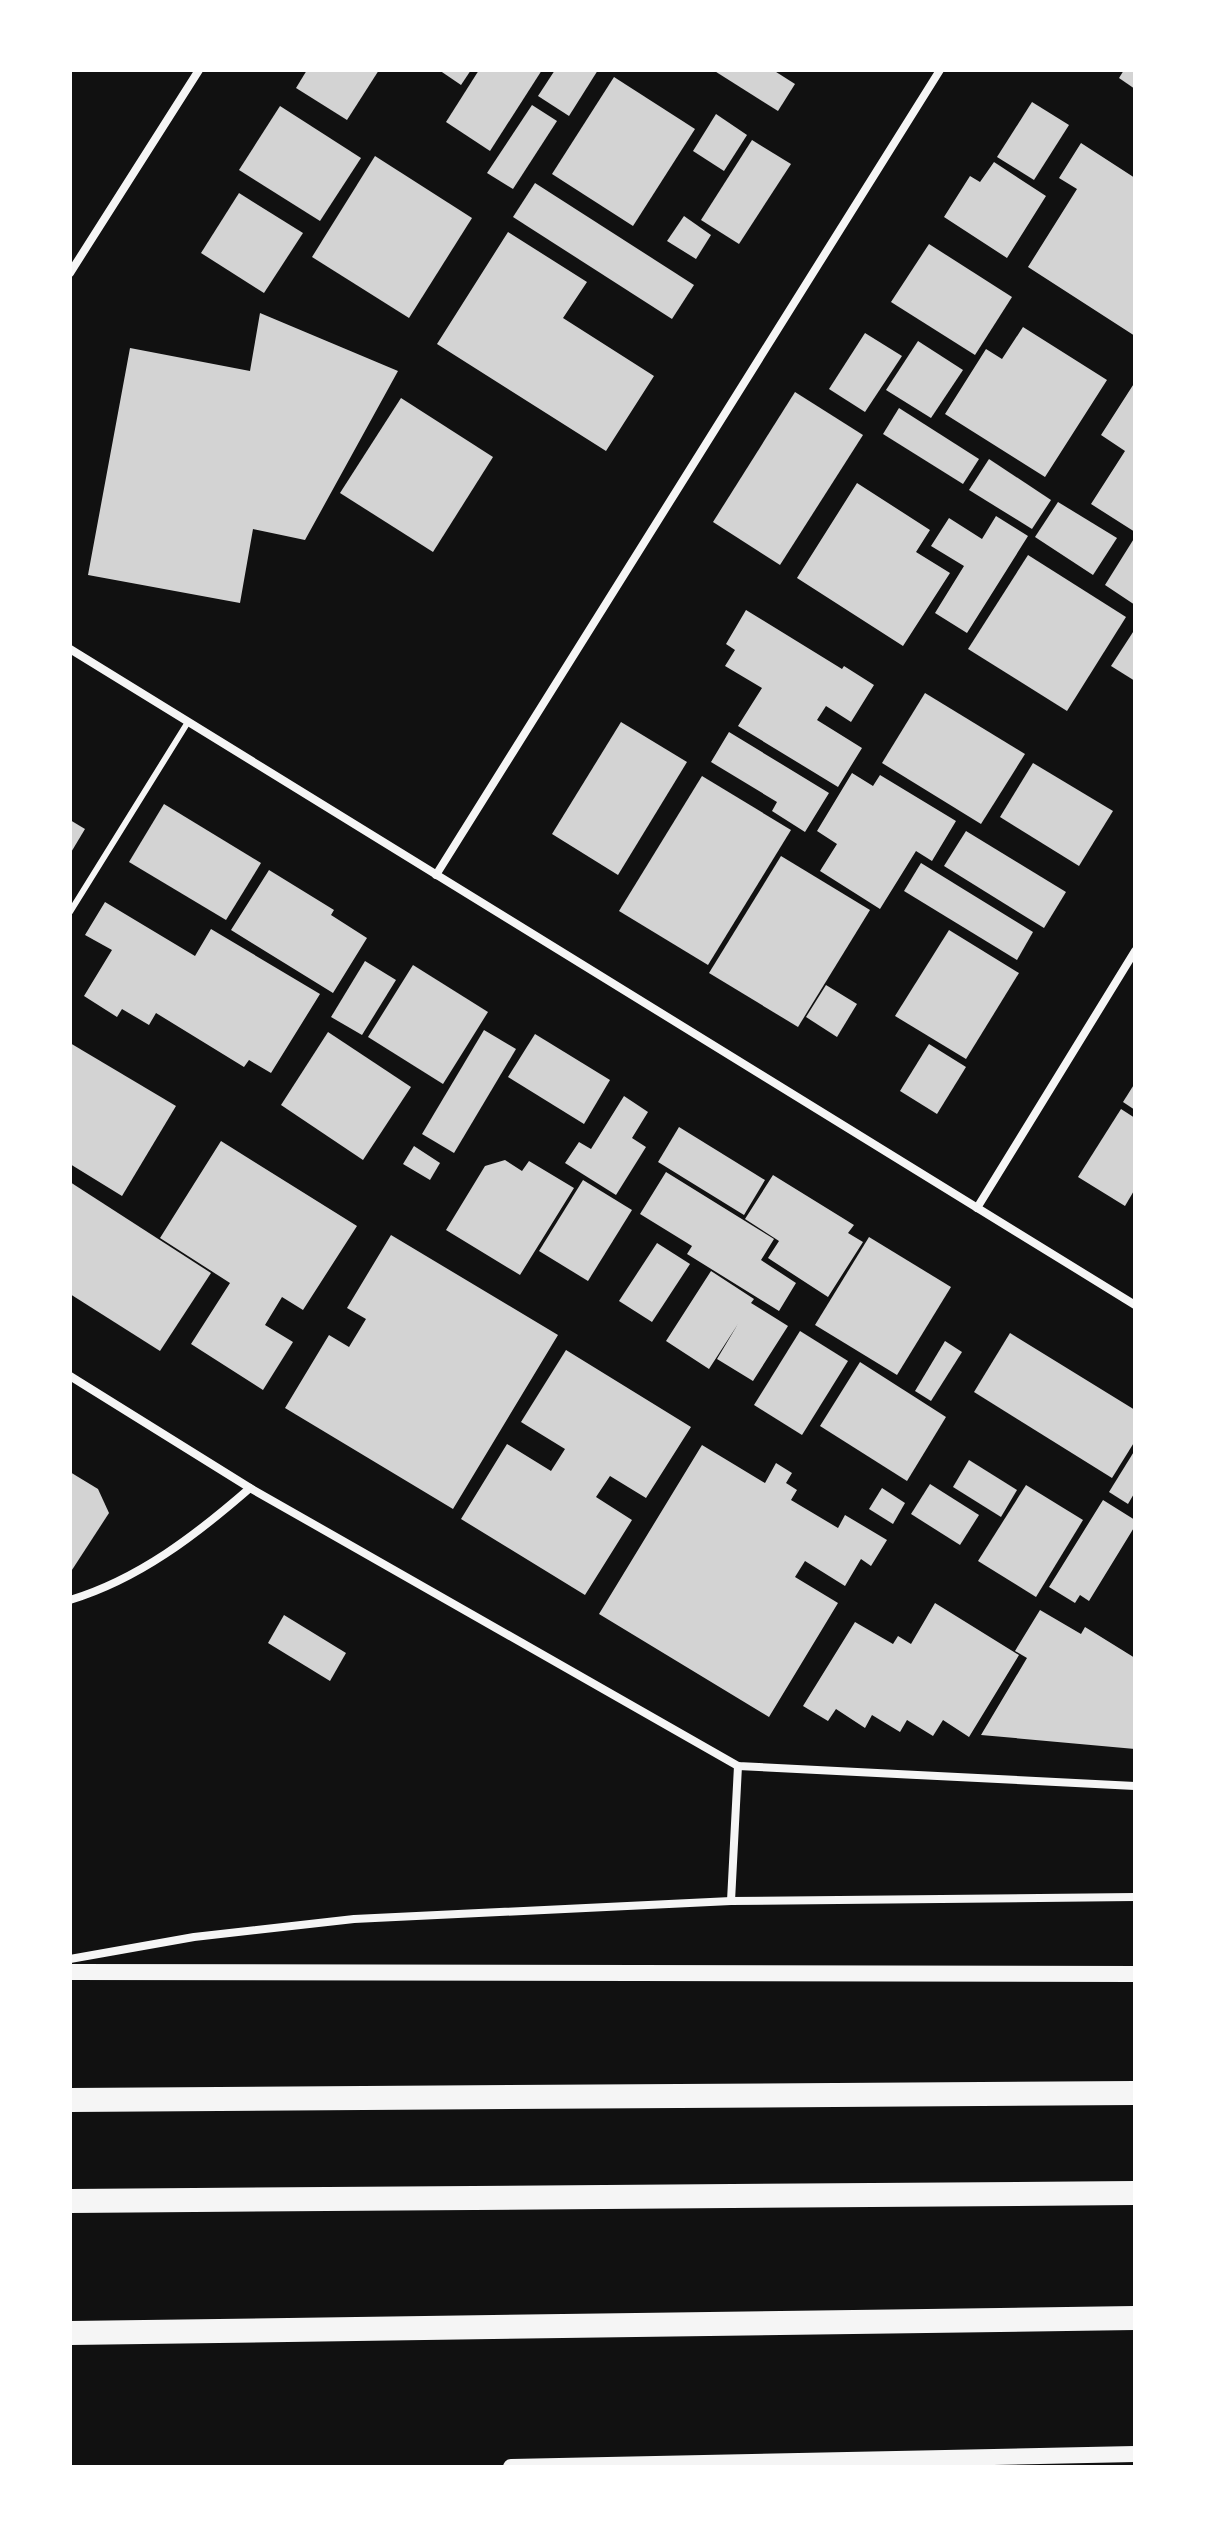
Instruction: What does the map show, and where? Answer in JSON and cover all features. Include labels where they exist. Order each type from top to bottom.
[{"type":"highway","points":[[70,2100],[1135,2093]]},
{"type":"highway","points":[[70,2201],[1135,2193]]},
{"type":"highway","points":[[70,2333],[1135,2318]]},
{"type":"main road","points":[[70,1972],[1135,1974]]},
{"type":"main road","points":[[511,2467],[1135,2454]]},
{"type":"main road","points":[[908,2467],[926,2458]]},
{"type":"street","points":[[70,273],[199,70]]},
{"type":"street","points":[[436,875],[940,70]]},
{"type":"street","points":[[70,649],[1135,1305]]},
{"type":"street","points":[[977,1208],[1135,951]]},
{"type":"street","points":[[70,1376],[250,1488],[738,1766],[1135,1786]]},
{"type":"street","points":[[70,1600],[102,1590],[143,1568],[204,1528],[250,1488]]},
{"type":"street","points":[[731,1901],[738,1766]]},
{"type":"street","points":[[70,1959],[194,1937],[354,1919],[731,1901],[1135,1897]]},
{"type":"lane","points":[[70,912],[188,722]]},
{"type":"building","points":[[307,70],[379,70],[347,120],[296,88]]},
{"type":"building","points":[[439,70],[471,70],[461,85]]},
{"type":"building","points":[[479,70],[542,70],[490,151],[446,122]]},
{"type":"building","points":[[555,70],[598,70],[569,116],[538,96]]},
{"type":"building","points":[[713,70],[773,70],[795,84],[778,111]]},
{"type":"building","points":[[1124,70],[1135,70],[1135,89],[1119,78]]},
{"type":"building","points":[[614,77],[695,129],[633,226],[552,174]]},
{"type":"building","points":[[1032,102],[1069,125],[1034,180],[997,157]]},
{"type":"building","points":[[532,105],[557,121],[513,189],[487,173]]},
{"type":"building","points":[[280,106],[361,158],[320,221],[239,170]]},
{"type":"building","points":[[716,114],[747,135],[724,171],[693,151]]},
{"type":"building","points":[[752,140],[791,164],[739,244],[701,220]]},
{"type":"building","points":[[1081,143],[1135,178],[1135,336],[1028,267],[1077,189],[1059,178]]},
{"type":"building","points":[[375,156],[472,218],[409,318],[312,257]]},
{"type":"building","points":[[994,162],[1046,196],[1007,258],[944,217],[970,176],[980,182]]},
{"type":"building","points":[[535,183],[694,285],[672,319],[513,217]]},
{"type":"building","points":[[239,193],[303,233],[264,293],[201,253]]},
{"type":"building","points":[[684,216],[711,235],[696,259],[667,241]]},
{"type":"building","points":[[508,232],[587,282],[563,318],[654,376],[606,451],[437,344]]},
{"type":"building","points":[[929,244],[1012,297],[975,355],[891,302]]},
{"type":"building","points":[[260,313],[398,371],[305,540],[253,529],[240,603],[88,575],[130,348],[250,371]]},
{"type":"building","points":[[1023,327],[1107,380],[1045,477],[945,414],[986,349],[1002,359]]},
{"type":"building","points":[[865,333],[902,356],[865,412],[829,389]]},
{"type":"building","points":[[918,341],[963,370],[931,418],[886,390]]},
{"type":"building","points":[[1135,382],[1135,532],[1091,504],[1125,451],[1101,435]]},
{"type":"building","points":[[795,392],[863,435],[780,565],[713,522]]},
{"type":"building","points":[[401,398],[493,457],[433,552],[340,493]]},
{"type":"building","points":[[899,408],[979,459],[963,484],[883,434]]},
{"type":"building","points":[[989,459],[1051,500],[1032,529],[969,490]]},
{"type":"building","points":[[857,483],[930,530],[916,552],[950,573],[903,646],[797,578]]},
{"type":"building","points":[[1058,502],[1117,538],[1093,575],[1035,537]]},
{"type":"building","points":[[996,516],[1028,536],[967,633],[935,613],[964,566],[931,546],[949,518],[982,539]]},
{"type":"building","points":[[1135,537],[1135,605],[1105,585]]},
{"type":"building","points":[[1028,555],[1126,617],[1067,711],[968,649]]},
{"type":"building","points":[[746,610],[874,685],[851,722],[826,706],[817,720],[862,748],[838,787],[738,726],[762,688],[725,666],[735,650],[726,644]]},
{"type":"building","points":[[1135,629],[1135,681],[1111,666]]},
{"type":"building","points":[[925,693],[1025,754],[981,824],[882,763]]},
{"type":"building","points":[[621,722],[687,762],[618,875],[552,834]]},
{"type":"building","points":[[729,732],[829,793],[805,832],[772,811],[777,802],[711,762]]},
{"type":"building","points":[[1033,763],[1113,811],[1079,866],[1000,817]]},
{"type":"building","points":[[852,773],[873,786],[880,775],[956,821],[932,861],[916,851],[880,909],[820,871],[837,844],[817,831]]},
{"type":"building","points":[[702,776],[791,830],[708,965],[619,911]]},
{"type":"building","points":[[164,804],[261,863],[226,920],[129,862]]},
{"type":"building","points":[[70,820],[85,829],[70,854]]},
{"type":"building","points":[[966,831],[1066,892],[1044,928],[944,866]]},
{"type":"building","points":[[781,856],[870,910],[798,1027],[709,973]]},
{"type":"building","points":[[921,863],[1033,932],[1017,960],[904,891]]},
{"type":"building","points":[[269,870],[334,910],[331,915],[367,938],[333,993],[231,930]]},
{"type":"building","points":[[105,902],[195,956],[211,929],[320,994],[271,1073],[249,1060],[244,1067],[156,1013],[149,1025],[122,1009],[117,1017],[84,996],[112,950],[85,935]]},
{"type":"building","points":[[949,930],[1019,973],[966,1059],[895,1016]]},
{"type":"building","points":[[365,961],[396,980],[362,1035],[331,1017]]},
{"type":"building","points":[[413,965],[488,1012],[443,1084],[368,1037]]},
{"type":"building","points":[[826,985],[857,1004],[837,1037],[806,1017]]},
{"type":"building","points":[[484,1030],[516,1049],[454,1153],[422,1134]]},
{"type":"building","points":[[328,1032],[411,1087],[363,1160],[281,1105]]},
{"type":"building","points":[[535,1034],[610,1080],[584,1124],[508,1077]]},
{"type":"building","points":[[70,1043],[176,1106],[122,1196],[70,1164]]},
{"type":"building","points":[[929,1044],[966,1067],[937,1114],[900,1091]]},
{"type":"building","points":[[1135,1083],[1135,1110],[1123,1102]]},
{"type":"building","points":[[624,1096],[648,1112],[632,1138],[646,1147],[616,1195],[565,1163],[579,1142],[591,1149]]},
{"type":"building","points":[[1121,1109],[1135,1118],[1135,1189],[1125,1206],[1078,1177]]},
{"type":"building","points":[[679,1127],[765,1180],[744,1215],[658,1162]]},
{"type":"building","points":[[221,1141],[357,1226],[303,1310],[282,1297],[265,1325],[293,1342],[263,1390],[191,1344],[230,1283],[160,1238]]},
{"type":"building","points":[[414,1146],[440,1163],[430,1180],[403,1164]]},
{"type":"building","points":[[505,1160],[522,1171],[529,1161],[574,1188],[520,1275],[446,1230],[485,1166]]},
{"type":"building","points":[[666,1172],[774,1239],[761,1260],[796,1283],[779,1311],[687,1254],[692,1246],[640,1214]]},
{"type":"building","points":[[773,1175],[854,1225],[848,1233],[863,1242],[828,1297],[768,1258],[779,1241],[745,1219]]},
{"type":"building","points":[[583,1180],[632,1210],[588,1281],[539,1251]]},
{"type":"building","points":[[70,1182],[211,1273],[160,1351],[70,1294]]},
{"type":"building","points":[[391,1235],[558,1335],[453,1509],[285,1408],[329,1335],[349,1347],[366,1319],[347,1308]]},
{"type":"building","points":[[869,1237],[951,1287],[897,1375],[815,1325]]},
{"type":"building","points":[[657,1243],[690,1264],[652,1322],[619,1301]]},
{"type":"building","points":[[711,1271],[754,1299],[751,1303],[788,1326],[753,1381],[717,1359],[738,1324],[709,1369],[666,1341]]},
{"type":"building","points":[[800,1331],[848,1361],[802,1435],[754,1405]]},
{"type":"building","points":[[1010,1333],[1135,1410],[1135,1441],[1112,1478],[974,1392]]},
{"type":"building","points":[[945,1341],[962,1352],[931,1401],[915,1391]]},
{"type":"building","points":[[566,1350],[691,1427],[646,1498],[610,1476],[596,1497],[632,1520],[585,1595],[461,1519],[507,1444],[551,1471],[565,1449],[521,1422]]},
{"type":"building","points":[[860,1362],[946,1417],[907,1481],[820,1426]]},
{"type":"building","points":[[702,1445],[765,1483],[776,1463],[792,1473],[786,1483],[797,1490],[791,1500],[838,1528],[845,1515],[887,1540],[871,1566],[861,1559],[845,1586],[805,1561],[795,1577],[838,1603],[769,1717],[599,1614]]},
{"type":"building","points":[[1135,1450],[1135,1492],[1128,1504],[1109,1492]]},
{"type":"building","points":[[969,1460],[1017,1490],[1001,1517],[953,1487]]},
{"type":"building","points":[[70,1472],[98,1489],[109,1513],[70,1573]]},
{"type":"building","points":[[930,1484],[979,1515],[960,1545],[911,1514]]},
{"type":"building","points":[[1026,1485],[1083,1520],[1036,1597],[978,1561]]},
{"type":"building","points":[[882,1488],[905,1503],[893,1524],[869,1509]]},
{"type":"building","points":[[1103,1500],[1135,1520],[1135,1526],[1089,1601],[1080,1595],[1075,1603],[1049,1587]]},
{"type":"building","points":[[935,1603],[1019,1655],[969,1737],[943,1720],[933,1736],[907,1720],[900,1732],[872,1715],[865,1728],[836,1709],[828,1721],[803,1706],[855,1622],[893,1644],[898,1636],[911,1644]]},
{"type":"building","points":[[1040,1610],[1081,1634],[1085,1627],[1135,1658],[1135,1749],[981,1735],[1027,1658],[1015,1651]]},
{"type":"building","points":[[284,1615],[346,1653],[330,1681],[268,1643]]}]
